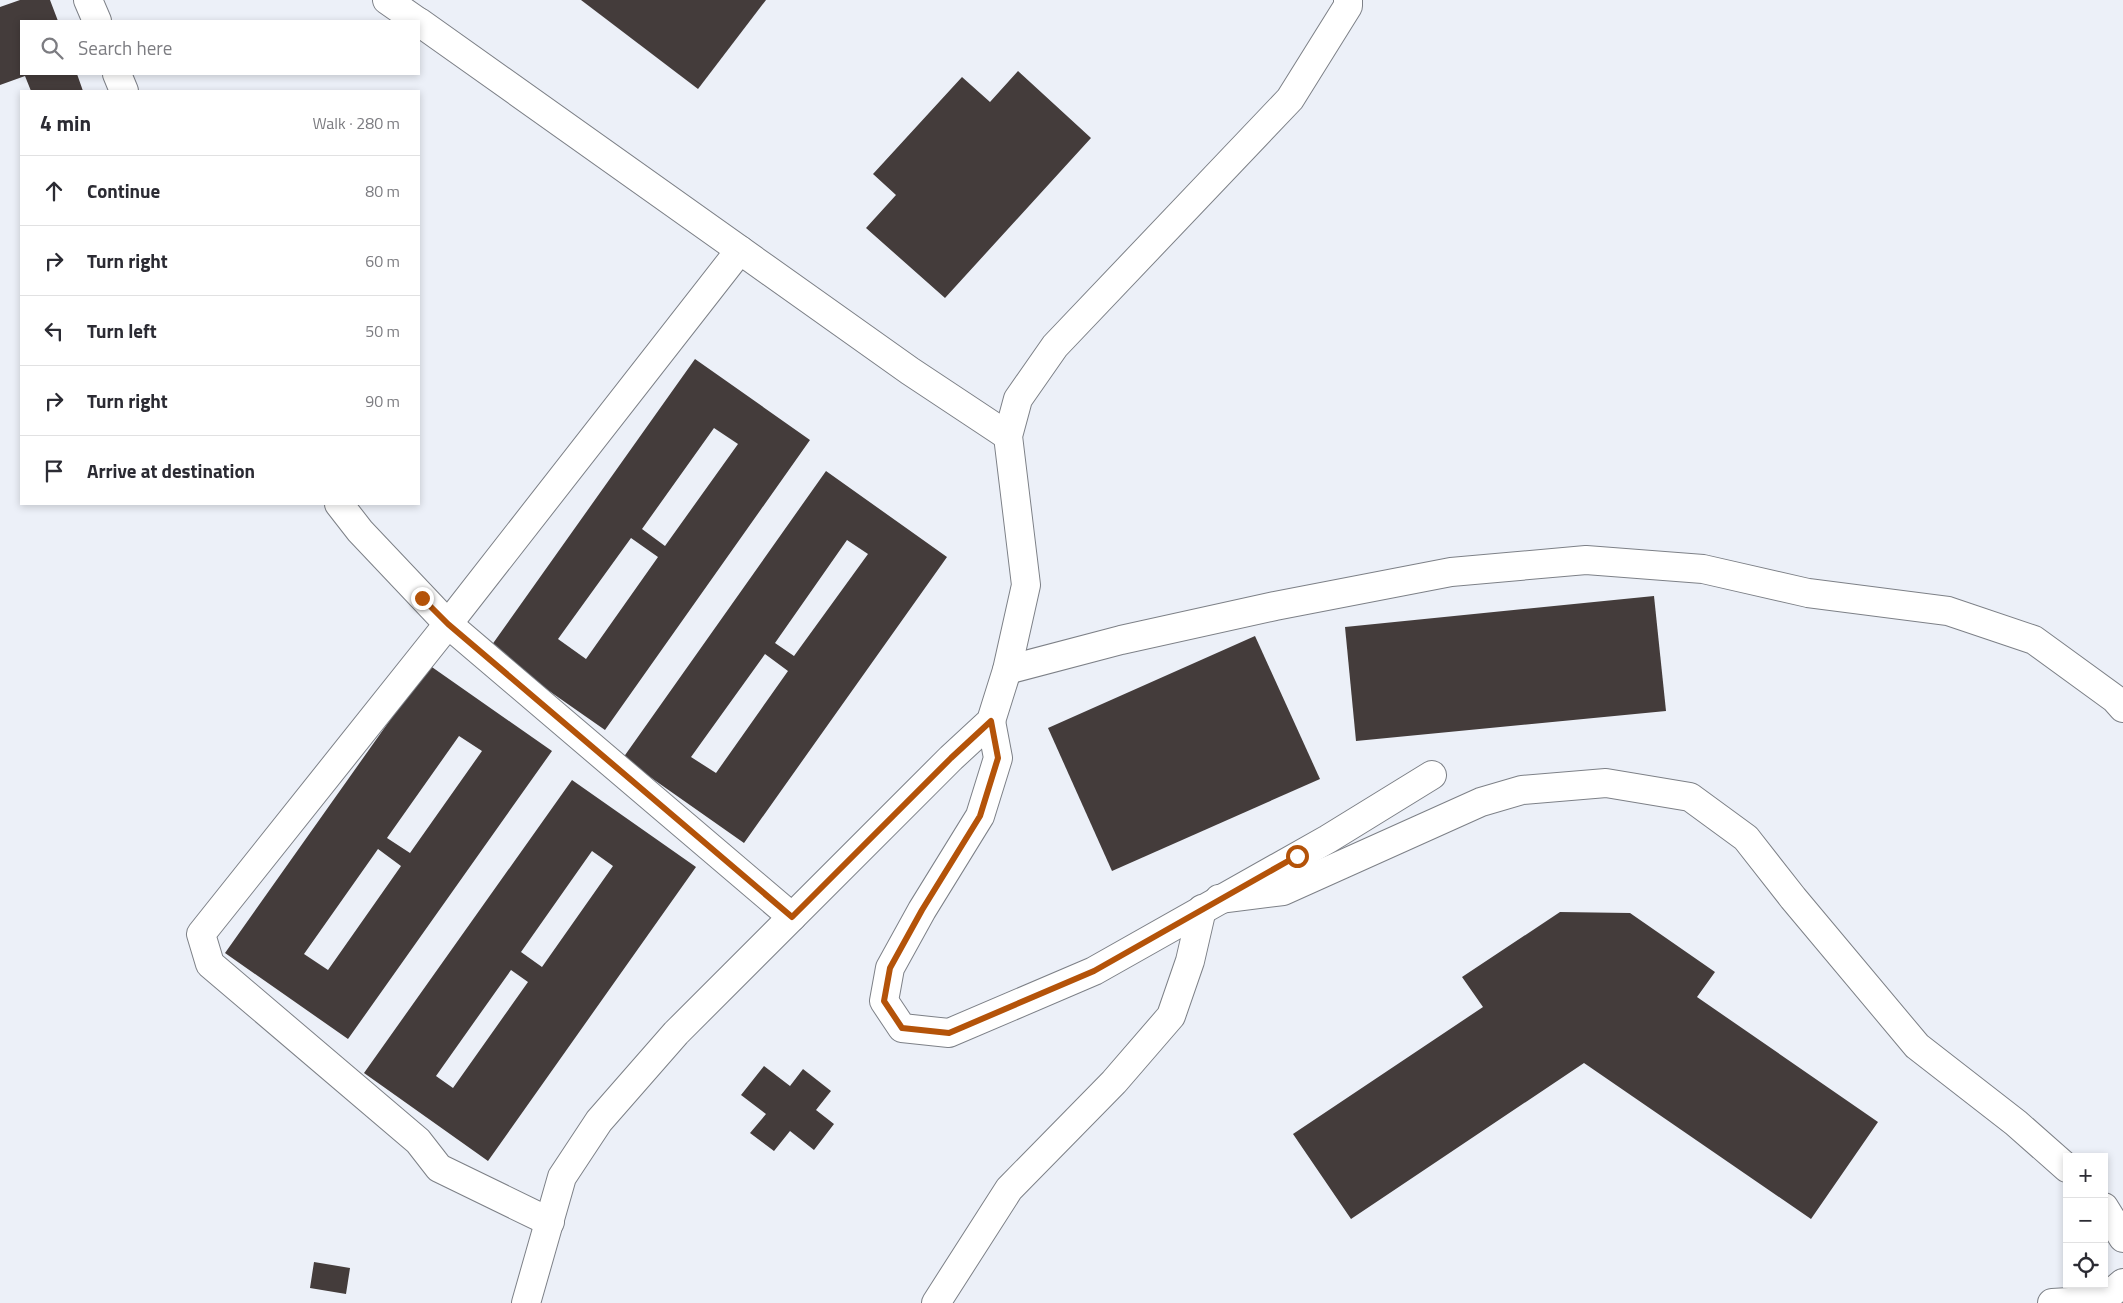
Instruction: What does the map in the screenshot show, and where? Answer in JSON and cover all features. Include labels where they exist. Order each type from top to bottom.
[{"type":"street","points":[[88,0],[97,20]]},
{"type":"street","points":[[387,0],[415,20]]},
{"type":"street","points":[[1348,0],[1348,6],[1290,99],[1055,346],[1018,399],[1008,436],[1026,586],[1007,670],[991,721],[998,758],[980,816],[922,910],[890,968],[884,1001],[902,1028],[949,1033],[1094,971],[1328,839],[1432,774]]},
{"type":"street","points":[[420,23],[910,371],[1008,436]]},
{"type":"street","points":[[117,75],[124,90]]},
{"type":"street","points":[[550,1222],[439,1168],[418,1141],[210,964],[200,934],[448,624],[740,250]]},
{"type":"street","points":[[340,505],[360,531],[448,624],[792,917]]},
{"type":"street","points":[[1007,670],[1121,640],[1274,606],[1442,574],[1586,560],[1703,569],[1808,593],[1948,611],[2034,640],[2116,699],[2123,708]]},
{"type":"street","points":[[526,1303],[562,1177],[599,1121],[676,1033],[951,758],[991,721]]},
{"type":"street","points":[[1211,904],[1283,892],[1480,802],[1522,790],[1606,783],[1690,797],[1746,838],[1793,898],[1917,1046],[2016,1123],[2063,1164]]},
{"type":"street","points":[[936,1303],[1009,1189],[1114,1082],[1171,1016],[1211,904]]},
{"type":"street","points":[[2108,1214],[2123,1238]]},
{"type":"street","points":[[2052,1303],[2102,1300],[2123,1283]]},
{"type":"building","points":[[20,0],[50,0],[58,20],[20,20],[20,75],[77,75],[83,90],[31,90],[25,76],[0,85],[0,7]]},
{"type":"building","points":[[581,0],[766,0],[698,89]]},
{"type":"building","points":[[1018,71],[1091,138],[945,298],[866,228],[896,195],[873,174],[962,77],[990,102]]},
{"type":"building","points":[[695,359],[810,440],[605,730],[489,649]],"holes":[[[714,428],[738,444],[665,546],[642,529]],[[631,538],[658,557],[586,659],[558,639]]]},
{"type":"building","points":[[826,471],[947,557],[744,843],[623,758]],"holes":[[[847,540],[868,554],[794,656],[775,643]],[[765,654],[788,671],[716,773],[691,757]]]},
{"type":"building","points":[[1654,596],[1666,711],[1356,741],[1345,627]]},
{"type":"building","points":[[1255,636],[1320,779],[1112,871],[1048,728]]},
{"type":"building","points":[[429,665],[552,751],[348,1039],[225,953]],"holes":[[[459,736],[482,751],[410,853],[387,838]],[[378,849],[401,866],[328,970],[304,954]]]},
{"type":"building","points":[[572,780],[696,867],[488,1161],[364,1073]],"holes":[[[592,851],[613,866],[542,967],[521,952]],[[511,970],[528,982],[453,1088],[436,1076]]]},
{"type":"building","points":[[1560,912],[1630,913],[1715,972],[1697,997],[1878,1122],[1811,1219],[1584,1063],[1351,1219],[1293,1134],[1483,1007],[1462,977]]},
{"type":"building","points":[[764,1066],[790,1086],[803,1069],[831,1091],[816,1110],[834,1124],[814,1150],[790,1131],[774,1151],[750,1133],[766,1114],[741,1095]]},
{"type":"building","points":[[314,1262],[350,1268],[346,1294],[310,1288]]},
{"type":"route","points":[[422,598],[448,624],[792,917],[951,758],[991,721],[998,758],[980,816],[922,910],[890,968],[884,1001],[902,1028],[949,1033],[1094,971],[1297,856]]}]
